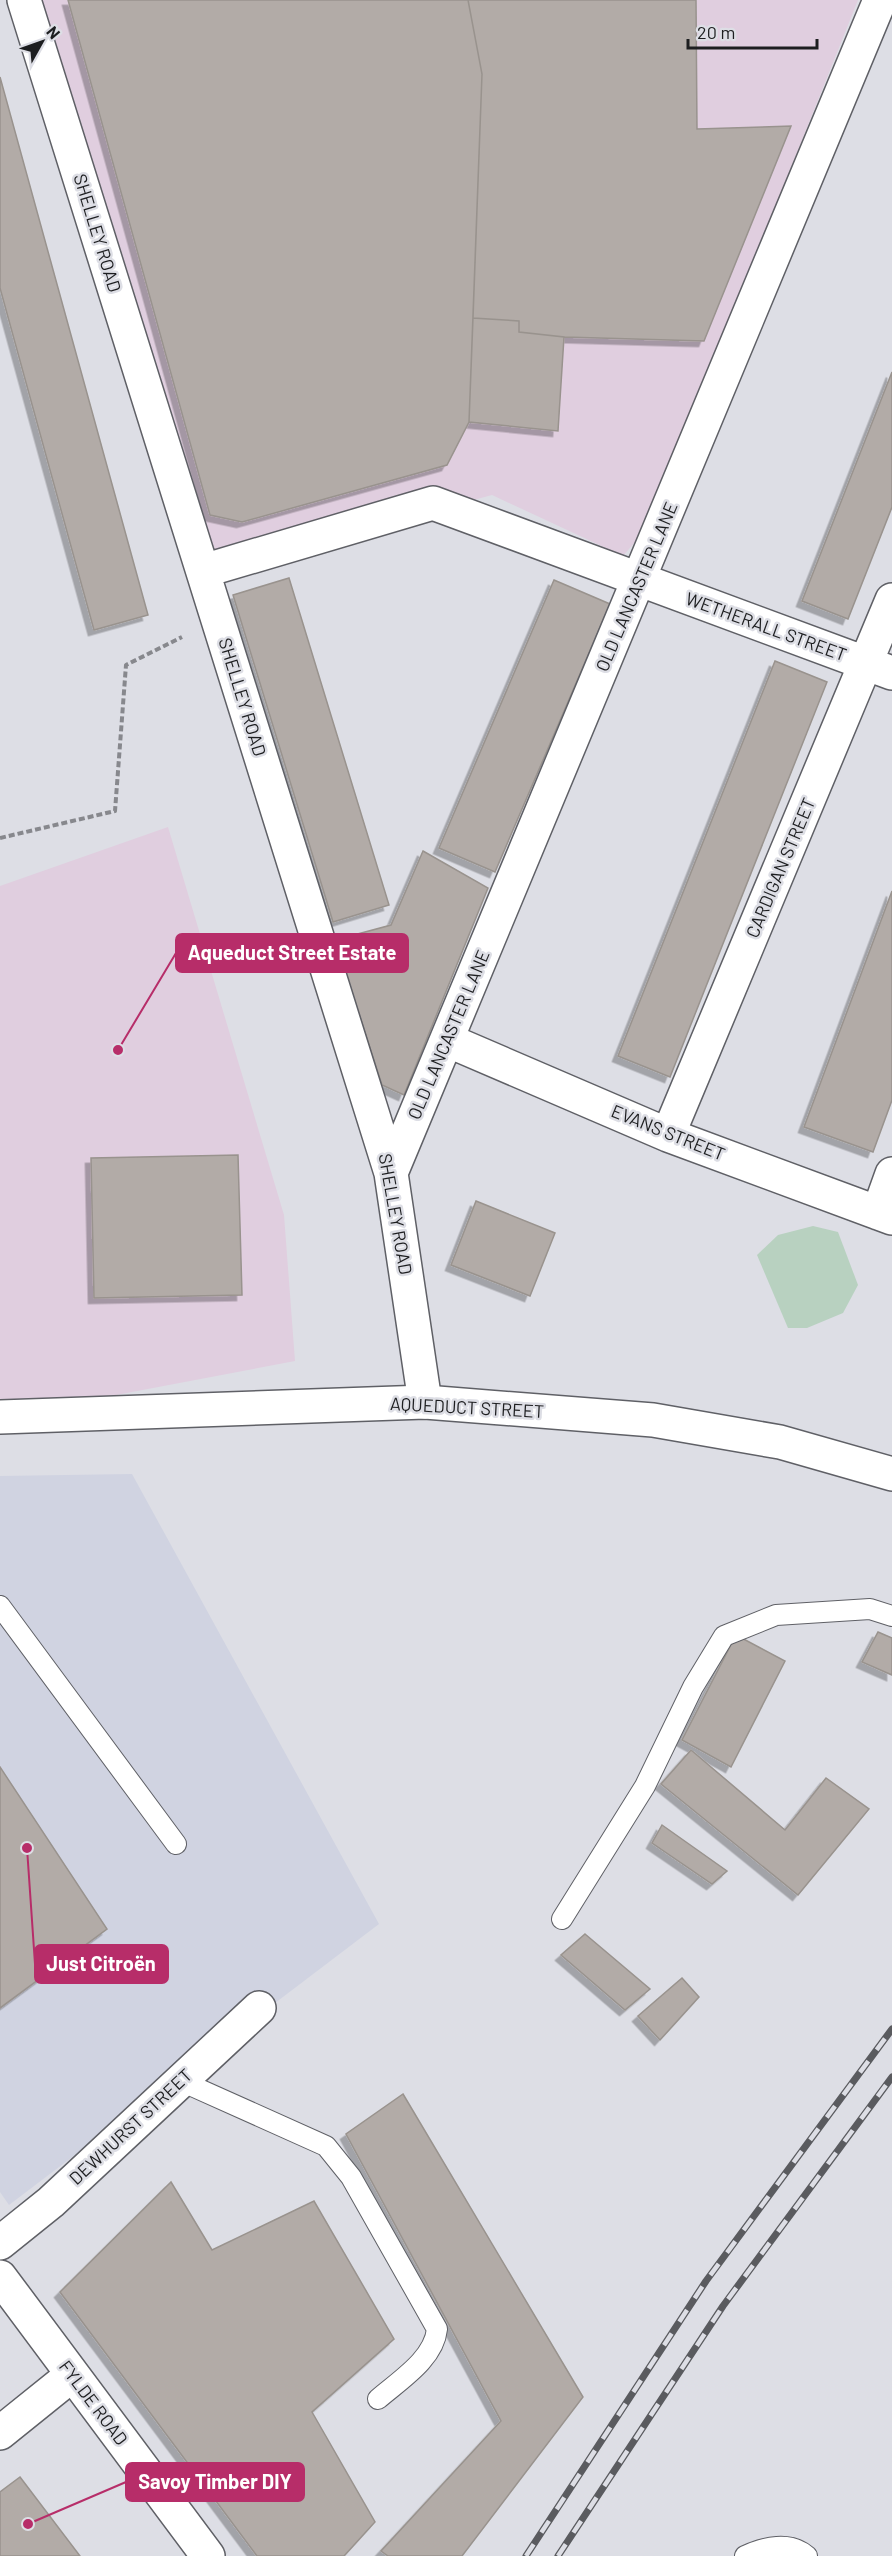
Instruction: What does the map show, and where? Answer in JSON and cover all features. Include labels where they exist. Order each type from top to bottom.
[{"type":"street","name":"SHELLEY ROAD","points":[[24,0],[391,1173],[425,1402]]},
{"type":"street","name":"OLD LANCASTER LANE","points":[[391,1173],[880,0]]},
{"type":"street","name":"WETHERALL STREET","points":[[203,571],[433,503],[879,668]]},
{"type":"street","name":"CARDIGAN STREET","points":[[668,1135],[879,668],[892,600]]},
{"type":"street","name":"EVANS STREET","points":[[447,1040],[668,1135],[885,1216]]},
{"type":"street","points":[[885,1216],[892,1174]]},
{"type":"street","name":"AQUEDUCT STREET","points":[[0,1417],[425,1402],[653,1420],[780,1442],[892,1474]]},
{"type":"street","name":"DEWHURST STREET","points":[[0,2243],[51,2202],[259,2008]]},
{"type":"street","name":"FYLDE ROAD","points":[[0,2277],[208,2556]]},
{"type":"street","points":[[0,2433],[72,2375]]},
{"type":"lane","points":[[0,1606],[176,1844]]},
{"type":"lane","points":[[562,1919],[645,1786],[693,1687],[724,1636],[776,1615],[870,1609],[892,1616]]},
{"type":"lane","points":[[180,2082],[326,2146],[351,2177],[437,2328],[436,2339],[411,2372],[378,2399]]},
{"type":"lane","points":[[745,2556],[775,2547],[799,2548],[807,2556]]},
{"type":"path","points":[[0,838],[115,810],[126,665],[218,619]]},
{"type":"shaded area","points":[[41,0],[858,0],[647,528],[623,556],[492,495],[215,570]]},
{"type":"shaded area","points":[[168,827],[284,1215],[295,1361],[0,1417],[0,886]]},
{"type":"shaded area","points":[[132,1474],[379,1924],[9,2205],[0,2192],[0,1476]]},
{"type":"green space","points":[[813,1226],[838,1232],[858,1285],[843,1313],[807,1328],[788,1328],[757,1255],[778,1235]]},
{"type":"building","points":[[68,0],[468,0],[482,74],[469,422],[447,465],[242,522],[210,515]]},
{"type":"building","points":[[468,0],[696,0],[697,129],[791,126],[704,341],[564,337],[519,332],[519,321],[473,318],[482,74]]},
{"type":"building","points":[[0,77],[148,615],[94,630],[0,288]]},
{"type":"building","points":[[473,318],[519,321],[519,332],[564,337],[558,431],[469,422]]},
{"type":"building","points":[[892,372],[892,507],[848,619],[802,601]]},
{"type":"building","points":[[289,578],[389,905],[333,922],[233,595]]},
{"type":"building","points":[[554,580],[610,604],[495,872],[439,848]]},
{"type":"building","points":[[775,661],[827,682],[670,1077],[618,1056]]},
{"type":"building","points":[[423,851],[488,888],[404,1095],[382,1085],[335,940],[391,925]]},
{"type":"building","points":[[892,891],[892,1100],[873,1152],[804,1127]]},
{"type":"building","points":[[238,1155],[242,1295],[94,1298],[91,1158]]},
{"type":"building","points":[[476,1201],[555,1233],[530,1296],[451,1265]]},
{"type":"building","points":[[878,1632],[892,1638],[892,1675],[862,1662]]},
{"type":"building","points":[[736,1635],[785,1661],[731,1767],[682,1740]]},
{"type":"building","points":[[691,1750],[785,1830],[826,1778],[869,1809],[798,1895],[661,1784]]},
{"type":"building","points":[[0,1767],[107,1929],[0,2008]]},
{"type":"building","points":[[662,1825],[727,1871],[712,1884],[652,1843]]},
{"type":"building","points":[[585,1934],[650,1989],[625,2010],[561,1955]]},
{"type":"building","points":[[682,1978],[699,1997],[660,2040],[638,2016]]},
{"type":"building","points":[[403,2094],[583,2397],[462,2556],[388,2556],[381,2551],[501,2421],[346,2134]]},
{"type":"building","points":[[171,2182],[212,2250],[314,2201],[394,2339],[312,2412],[375,2522],[344,2556],[257,2556],[60,2292]]},
{"type":"building","points":[[20,2477],[80,2556],[0,2556],[0,2492]]},
{"type":"railway","points":[[526,2556],[706,2281],[892,2029]]},
{"type":"railway","points":[[558,2556],[723,2306],[892,2077]]},
{"type":"place","name":"Aqueduct Street Estate","points":[[118,1050]]},
{"type":"place","name":"Just Citroën","points":[[27,1848]]},
{"type":"place","name":"Savoy Timber DIY","points":[[28,2524]]}]
